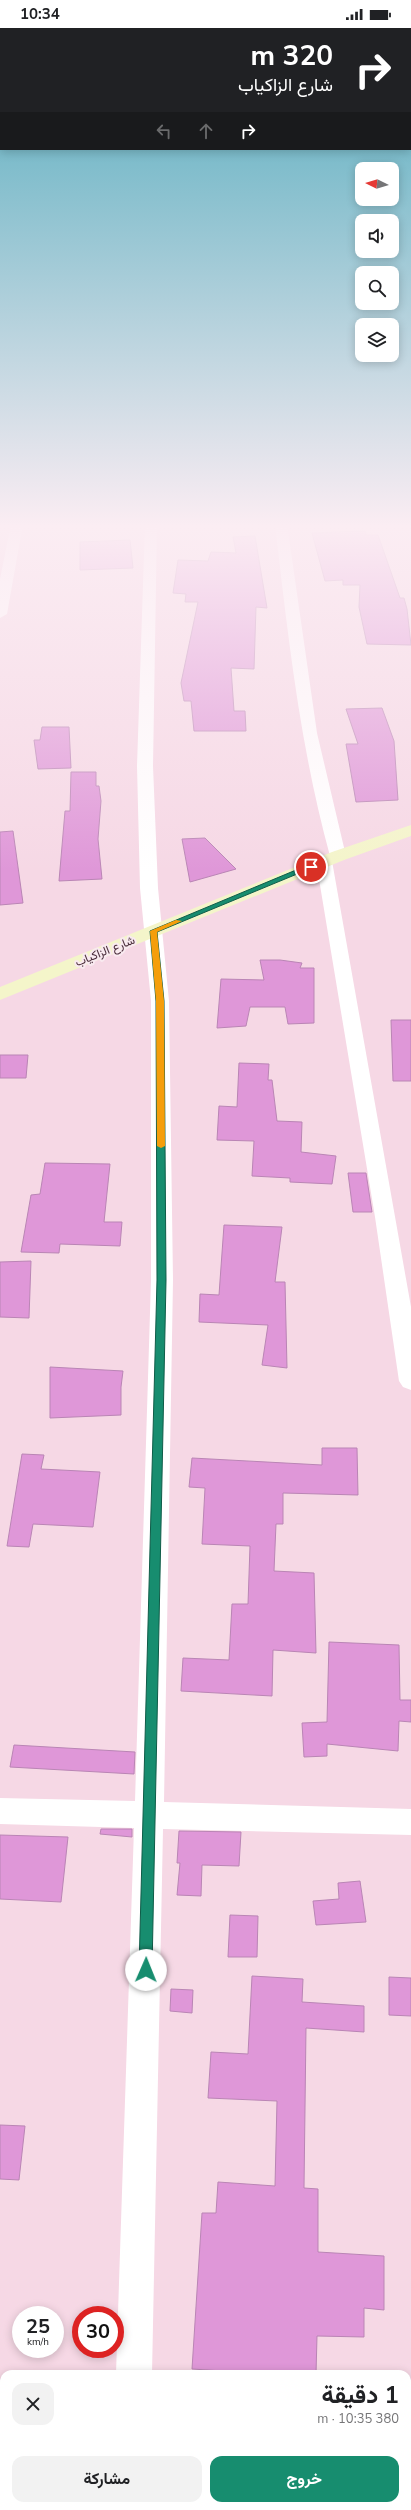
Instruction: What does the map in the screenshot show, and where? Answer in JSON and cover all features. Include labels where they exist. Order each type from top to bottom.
[{"type":"street","points":[[134,2370],[150,1814],[162,1280],[160,1001],[153,931],[145,766],[148,640]]},
{"type":"street","points":[[298,640],[312,737],[330,828],[331,858],[411,1381]]},
{"type":"street","name":"شارع الزاكياب","points":[[0,994],[331,858],[411,830]]},
{"type":"street","points":[[0,1811],[411,1822]]},
{"type":"building","points":[[190,640],[255,640],[254,669],[231,668],[234,711],[245,711],[246,731],[194,731],[191,701],[184,701],[181,683]]},
{"type":"building","points":[[366,640],[410,640],[411,645],[367,644]]},
{"type":"building","points":[[382,708],[394,741],[398,800],[356,802],[346,744],[358,744],[346,709]]},
{"type":"building","points":[[42,727],[69,727],[71,768],[38,769],[34,740],[40,740]]},
{"type":"building","points":[[71,772],[96,772],[96,786],[99,786],[101,801],[98,839],[102,879],[59,881],[65,811],[70,811]]},
{"type":"building","points":[[13,831],[23,903],[0,905],[0,832]]},
{"type":"building","points":[[205,838],[236,869],[190,882],[182,839]]},
{"type":"building","points":[[260,960],[280,960],[302,963],[300,968],[314,968],[314,1023],[288,1024],[285,1007],[250,1007],[246,1026],[217,1028],[221,979],[264,980]]},
{"type":"building","points":[[391,1020],[411,1020],[411,1081],[393,1081]]},
{"type":"building","points":[[0,1055],[28,1055],[26,1078],[0,1078]]},
{"type":"building","points":[[239,1063],[269,1064],[268,1080],[272,1080],[277,1121],[302,1122],[301,1152],[336,1156],[332,1184],[290,1182],[290,1178],[252,1176],[254,1141],[217,1140],[219,1106],[237,1107]]},
{"type":"building","points":[[45,1163],[110,1164],[104,1222],[122,1222],[120,1246],[60,1244],[59,1253],[21,1252],[31,1195],[40,1194]]},
{"type":"building","points":[[348,1173],[366,1173],[372,1212],[353,1212]]},
{"type":"building","points":[[224,1225],[282,1227],[275,1282],[285,1282],[287,1368],[262,1365],[268,1325],[199,1322],[200,1294],[219,1295]]},
{"type":"building","points":[[31,1261],[29,1318],[0,1317],[0,1262]]},
{"type":"building","points":[[50,1367],[123,1371],[121,1387],[121,1415],[50,1418]]},
{"type":"building","points":[[322,1448],[357,1448],[358,1495],[283,1493],[283,1524],[276,1524],[274,1571],[314,1573],[316,1653],[273,1650],[272,1696],[181,1691],[183,1658],[229,1660],[232,1604],[248,1604],[250,1546],[202,1544],[205,1488],[189,1487],[192,1458],[322,1465]]},
{"type":"building","points":[[22,1454],[44,1455],[41,1469],[100,1472],[93,1527],[33,1524],[29,1547],[7,1546]]},
{"type":"building","points":[[329,1642],[399,1645],[400,1700],[411,1700],[411,1722],[399,1721],[398,1751],[327,1744],[327,1756],[304,1757],[302,1723],[327,1722]]},
{"type":"building","points":[[14,1745],[135,1752],[134,1774],[10,1767]]},
{"type":"building","points":[[101,1829],[132,1829],[132,1837],[100,1834]]},
{"type":"building","points":[[179,1831],[241,1832],[239,1866],[202,1865],[201,1896],[177,1895],[180,1863],[177,1863]]},
{"type":"building","points":[[0,1835],[68,1837],[61,1902],[0,1899]]},
{"type":"building","points":[[360,1881],[366,1922],[316,1925],[313,1901],[339,1899],[338,1883]]},
{"type":"building","points":[[230,1915],[258,1916],[257,1957],[228,1957]]},
{"type":"building","points":[[252,1976],[303,1979],[302,2002],[364,2006],[364,2032],[306,2028],[304,2188],[318,2189],[318,2252],[384,2256],[384,2310],[364,2308],[364,2337],[317,2336],[316,2370],[192,2369],[202,2213],[216,2213],[218,2182],[275,2186],[277,2101],[208,2098],[211,2052],[248,2054]]},
{"type":"building","points":[[389,1977],[411,1978],[411,2016],[389,2015]]},
{"type":"building","points":[[171,1989],[193,1990],[192,2013],[170,2011]]},
{"type":"building","points":[[0,2125],[25,2126],[19,2180],[0,2179]]},
{"type":"slow traffic","points":[[161,1146],[160,1001],[153,931],[178,921]]},
{"type":"route","points":[[146,1970],[162,1280],[160,1001],[153,931],[311,867]]}]
